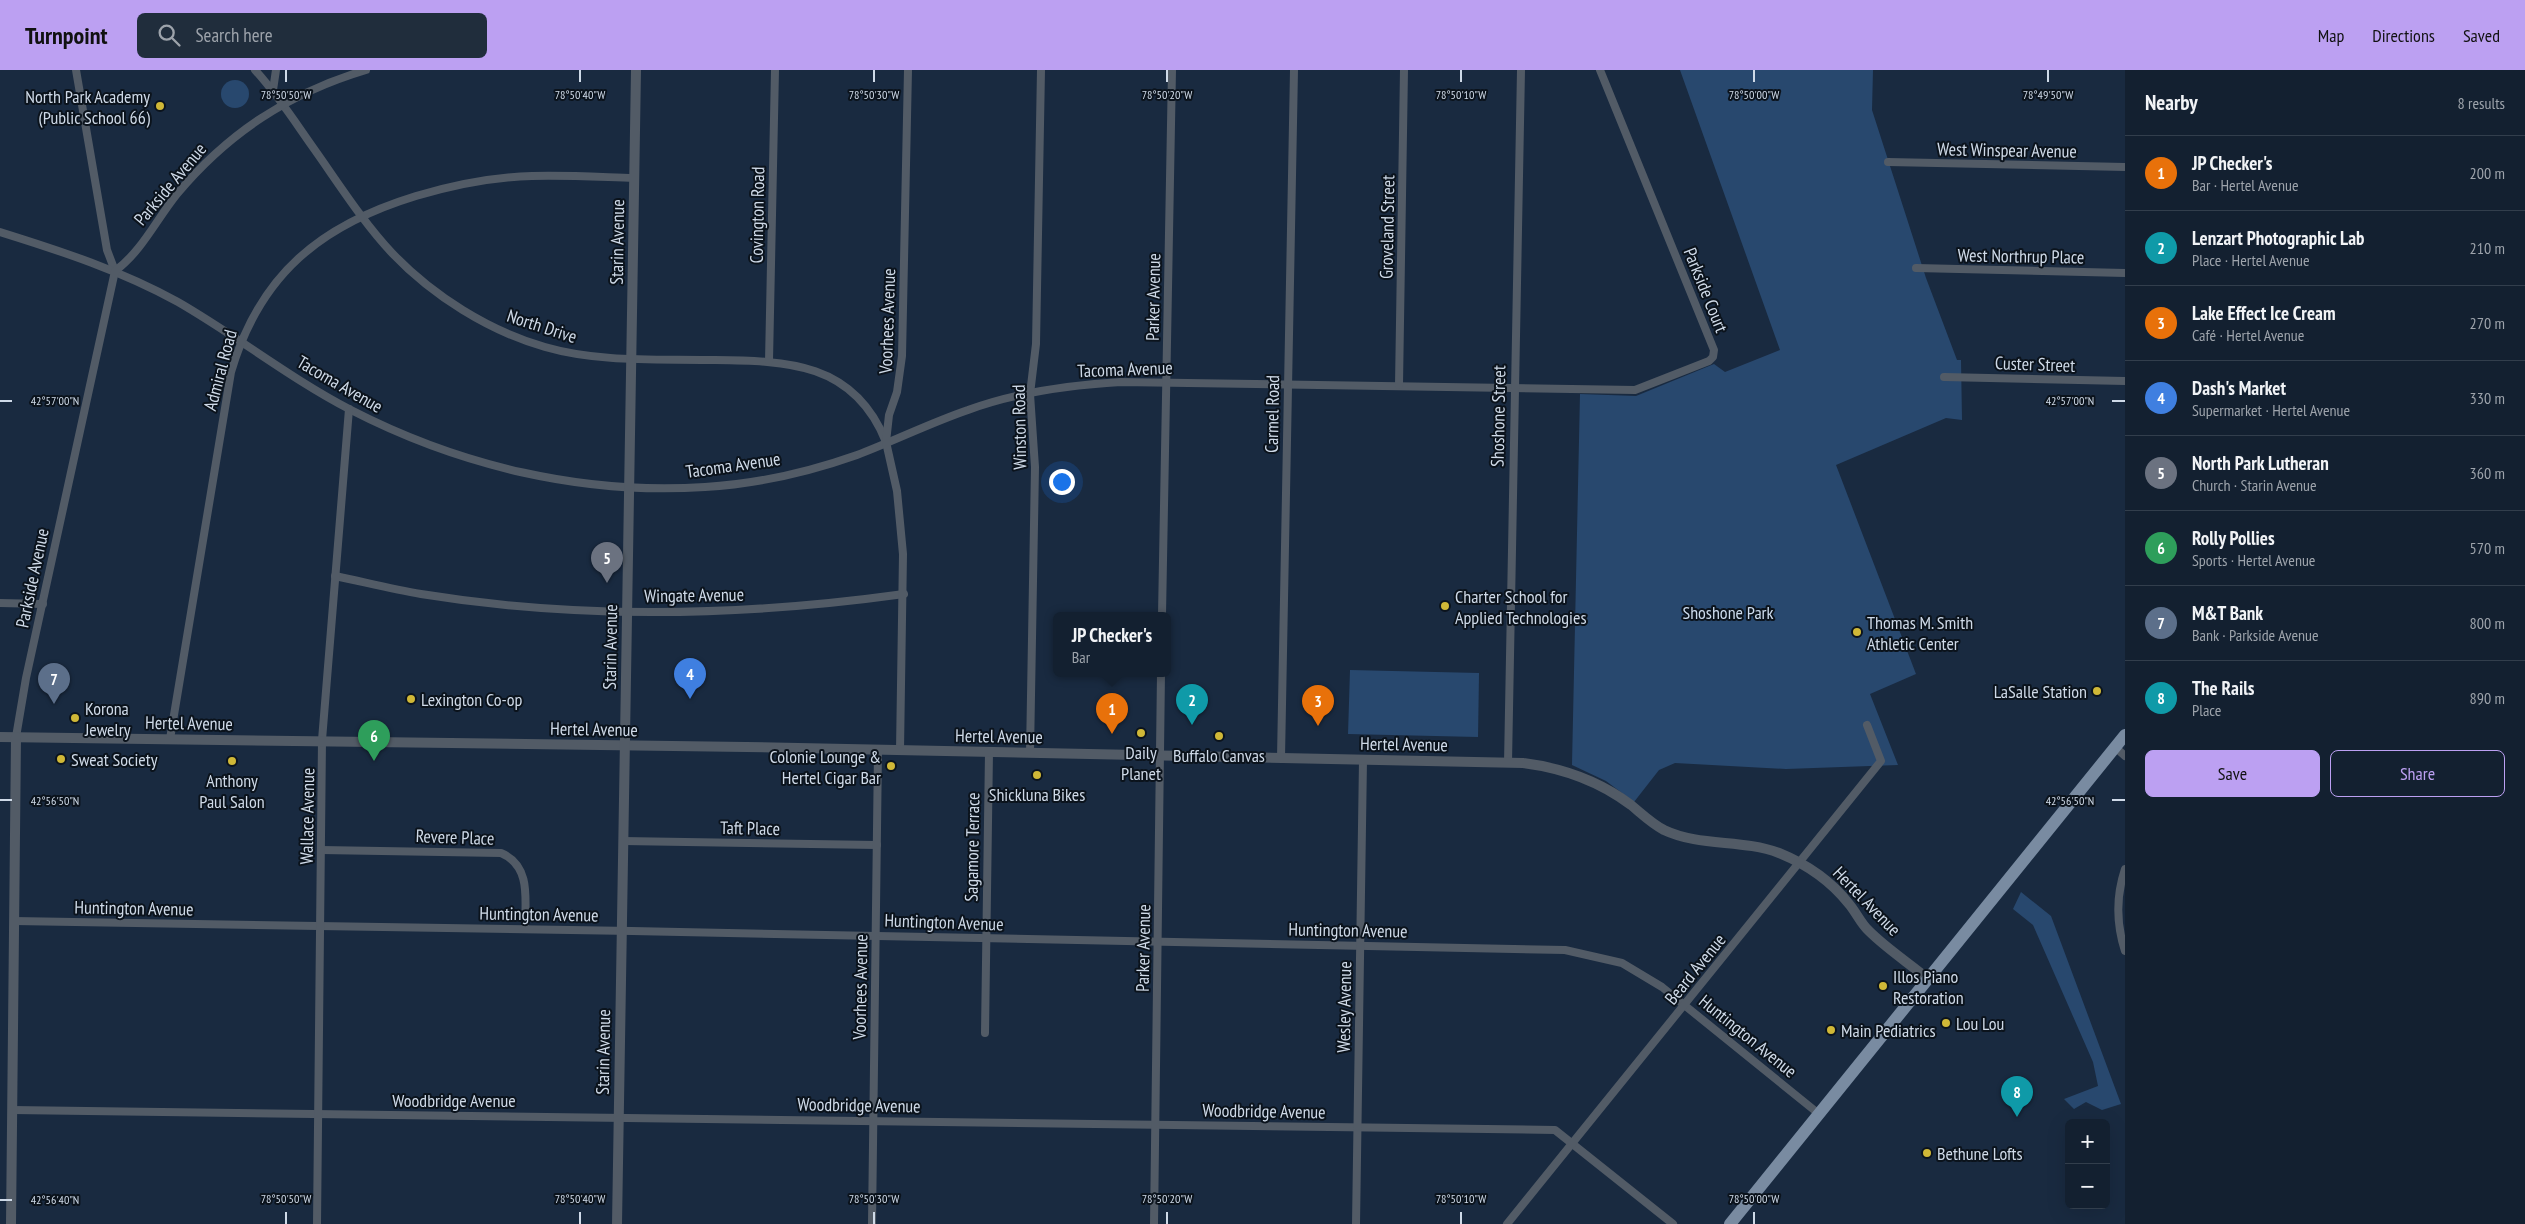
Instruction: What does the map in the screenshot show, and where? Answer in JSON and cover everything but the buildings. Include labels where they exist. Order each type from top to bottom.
[{"type":"main road","points":[[1730,1224],[2125,735]]},
{"type":"street","points":[[76,70],[107,250],[115,271]]},
{"type":"street","points":[[255,70],[273,90]]},
{"type":"street","points":[[273,90],[276,70]]},
{"type":"street","name":"Parkside Avenue","points":[[11,1224],[16,737],[115,271],[129,260],[177,194],[227,142],[258,119],[285,104],[322,86],[366,70]]},
{"type":"street","name":"Starin Avenue","points":[[617,1224],[636,70]]},
{"type":"street","name":"Covington Road","points":[[769,361],[776,70]]},
{"type":"street","name":"Voorhees Avenue","points":[[900,750],[904,594],[900,517],[886,442],[889,416],[897,392],[902,356],[908,70]]},
{"type":"street","name":"Winston Road","points":[[1030,753],[1035,467],[1030,394],[1036,344],[1041,70]]},
{"type":"street","name":"Parker Avenue","points":[[1162,612],[1172,70]]},
{"type":"street","name":"Carmel Road","points":[[1280,758],[1294,70]]},
{"type":"street","name":"Groveland Street","points":[[1399,385],[1404,70]]},
{"type":"street","name":"Shoshone Street","points":[[1508,763],[1521,70]]},
{"type":"street","name":"Parkside Court","points":[[1514,388],[1635,390],[1707,362],[1714,354],[1600,70]]},
{"type":"street","name":"North Drive","points":[[273,90],[285,104],[362,215],[391,252],[410,271],[452,302],[484,322],[546,348],[587,355],[632,358],[769,361],[804,368],[826,376],[842,385],[863,403],[877,418],[886,442]]},
{"type":"street","name":"West Winspear Avenue","points":[[1888,162],[2125,167]]},
{"type":"street","name":"Admiral Road","points":[[170,739],[231,372],[241,341],[266,293],[292,262],[326,235],[362,215],[427,193],[485,181],[532,176],[634,178]]},
{"type":"street","name":"Tacoma Avenue","points":[[0,232],[115,271],[176,301],[349,409],[413,438],[509,470],[574,483],[629,488],[704,487],[764,478],[806,470],[848,458],[970,409],[1058,388],[1100,383],[1167,382],[1514,388]]},
{"type":"street","name":"West Northrup Place","points":[[1916,268],[2125,274]]},
{"type":"street","name":"Custer Street","points":[[1944,377],[2125,382]]},
{"type":"street","name":"Wallace Avenue","points":[[317,1224],[322,740],[349,409]]},
{"type":"street","name":"Wingate Avenue","points":[[336,576],[420,594],[485,602],[554,608],[627,611],[762,609],[904,594]]},
{"type":"street","points":[[0,604],[43,604]]},
{"type":"street","name":"Parker Avenue","points":[[1154,1224],[1161,677]]},
{"type":"street","name":"Beard Avenue","points":[[1507,1224],[1686,1005],[1881,761],[1867,725]]},
{"type":"street","name":"Hertel Avenue","points":[[0,737],[322,740],[900,750],[1508,763],[1544,766],[1584,776],[1631,805],[1651,823],[1667,831],[1699,840],[1758,846],[1799,863],[1828,882],[1846,900],[1868,930],[1928,979]]},
{"type":"street","points":[[2115,747],[2125,756]]},
{"type":"street","name":"Voorhees Avenue","points":[[872,1224],[878,750]]},
{"type":"street","name":"Sagamore Terrace","points":[[985,1033],[989,752]]},
{"type":"street","name":"Wesley Avenue","points":[[1356,1224],[1363,760]]},
{"type":"street","name":"Taft Place","points":[[623,841],[877,845]]},
{"type":"street","name":"Revere Place","points":[[321,850],[501,853],[517,863],[524,876],[525,929]]},
{"type":"street","points":[[2125,869],[2118,906],[2120,935],[2125,951]]},
{"type":"street","name":"Huntington Avenue","points":[[14,921],[621,930],[1158,943],[1538,948],[1592,954],[1622,963],[1644,974],[1686,1005],[1819,1114]]},
{"type":"street","name":"Woodbridge Avenue","points":[[12,1110],[618,1116],[1555,1130],[1673,1224]]},
{"type":"green space","name":"Shoshone Park","points":[[1680,70],[1873,70],[1872,110],[1926,278],[1957,360],[1961,360],[1962,420],[1946,418],[1836,465],[1916,674],[1870,694],[1898,765],[1786,769],[1675,763],[1659,770],[1634,802],[1606,781],[1572,765],[1580,394],[1636,396],[1714,364],[1725,372],[1780,350]]},
{"type":"green space","points":[[235,80],[245,84],[249,94],[245,104],[235,108],[225,104],[221,94],[225,84]]},
{"type":"green space","points":[[1350,670],[1479,673],[1478,737],[1348,734]]},
{"type":"green space","points":[[2021,892],[2051,916],[2121,1104],[2102,1110],[2086,1102],[2074,1109],[2064,1099],[2098,1086],[2093,1062],[2033,925],[2013,909]]},
{"type":"place","name":"North Park Academy (Public School 66)","points":[[160,106]]},
{"type":"place","name":"North Park Lutheran","points":[[607,583]]},
{"type":"place","name":"Charter School for Applied Technologies","points":[[1445,606]]},
{"type":"place","name":"Thomas M. Smith Athletic Center","points":[[1857,632]]},
{"type":"place","name":"LaSalle Station","points":[[2097,691]]},
{"type":"place","name":"Lexington Co-op","points":[[411,699]]},
{"type":"place","name":"Dash's Market","points":[[690,699]]},
{"type":"place","name":"M&T Bank","points":[[54,704]]},
{"type":"place","name":"Korona Jewelry","points":[[75,718]]},
{"type":"place","name":"Lenzart Photographic Lab","points":[[1192,725]]},
{"type":"place","name":"Lake Effect Ice Cream","points":[[1318,726]]},
{"type":"place","name":"Daily Planet","points":[[1141,733]]},
{"type":"place","name":"JP Checker's","points":[[1112,734]]},
{"type":"place","name":"Buffalo Canvas","points":[[1219,736]]},
{"type":"place","name":"Sweat Society","points":[[61,759]]},
{"type":"place","name":"Anthony Paul Salon","points":[[232,761]]},
{"type":"place","name":"Rolly Pollies","points":[[374,761]]},
{"type":"place","name":"Colonie Lounge & Hertel Cigar Bar","points":[[891,766]]},
{"type":"place","name":"Shickluna Bikes","points":[[1037,775]]},
{"type":"place","name":"Illos Piano Restoration","points":[[1883,986]]},
{"type":"place","name":"Lou Lou","points":[[1946,1023]]},
{"type":"place","name":"Main Pediatrics","points":[[1831,1030]]},
{"type":"place","name":"The Rails","points":[[2017,1117]]},
{"type":"place","name":"Bethune Lofts","points":[[1927,1153]]}]
